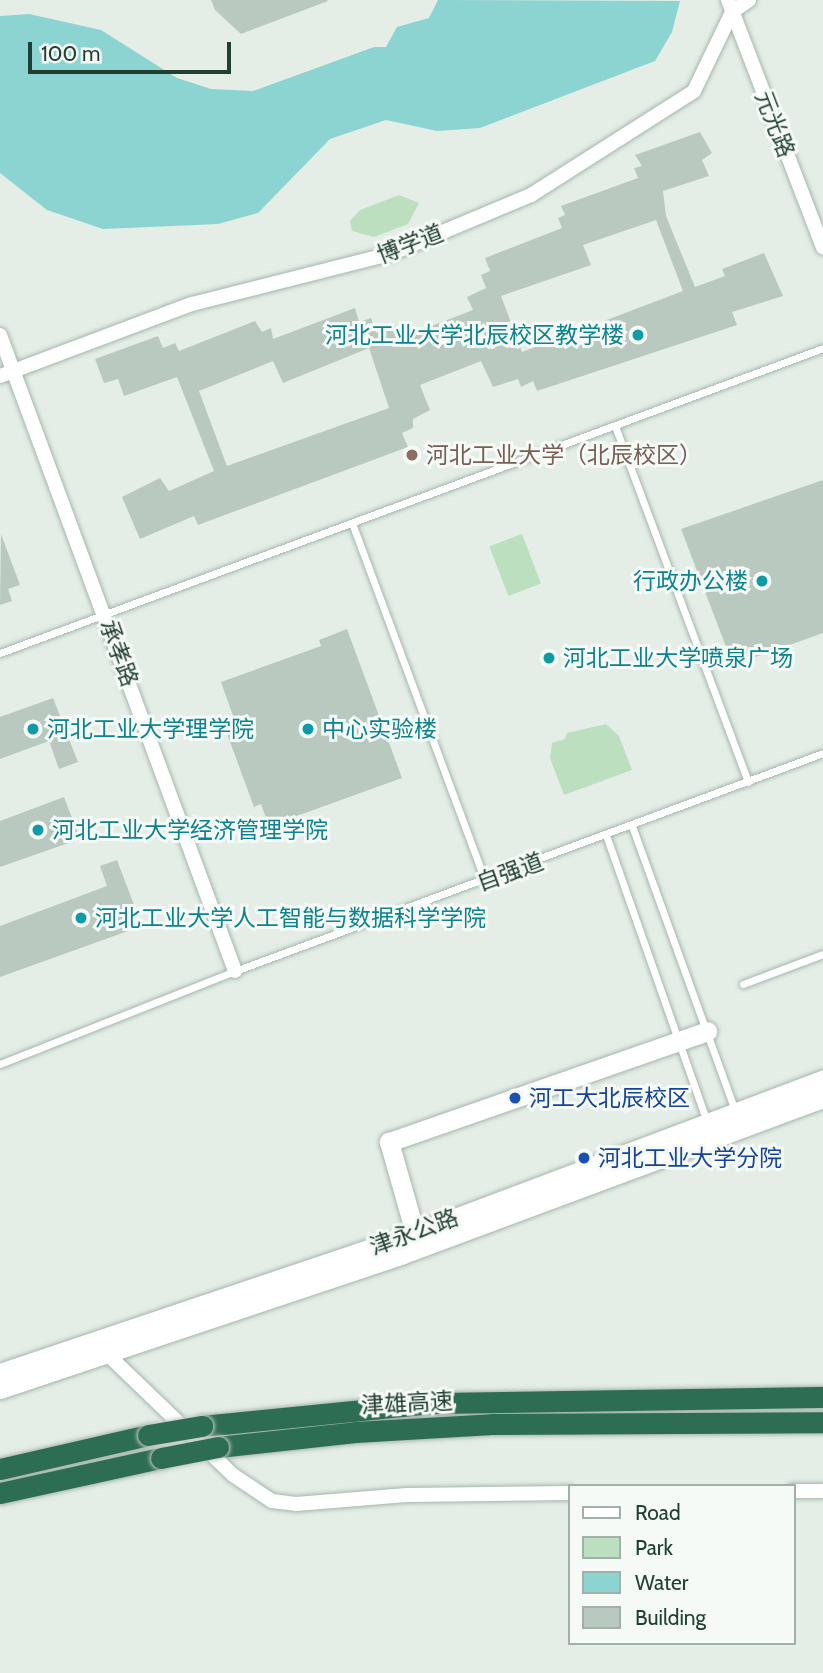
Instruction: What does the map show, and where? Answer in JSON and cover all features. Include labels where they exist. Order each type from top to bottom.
[{"type":"highway","name":"津雄高速","points":[[0,1469],[148,1435],[202,1426],[434,1403],[823,1397]]},
{"type":"highway","name":"津雄高速","points":[[0,1493],[218,1447],[355,1432],[492,1424],[823,1422]]},
{"type":"street","name":"博学道","points":[[7,374],[192,304],[390,254],[531,195],[695,91],[730,6],[749,0]]},
{"type":"street","name":"元光路","points":[[730,6],[823,247]]},
{"type":"street","name":"承孝路","points":[[0,335],[7,374],[105,613],[235,971]]},
{"type":"street","points":[[415,1233],[389,1142],[707,1031]]},
{"type":"street","name":"津永公路","points":[[0,1373],[101,1348],[402,1254],[739,1120],[823,1080]]},
{"type":"street","name":"津永公路","points":[[739,1120],[823,1098]]},
{"type":"street","name":"津永公路","points":[[0,1389],[101,1348],[415,1233],[710,1131]]},
{"type":"street","points":[[101,1348],[233,1475],[272,1501],[296,1504],[407,1495],[568,1493]]},
{"type":"street","points":[[795,1491],[823,1491]]},
{"type":"lane","points":[[0,653],[823,348]]},
{"type":"lane","points":[[615,426],[748,782]]},
{"type":"lane","points":[[352,523],[485,881]]},
{"type":"lane","name":"自强道","points":[[0,1064],[235,971],[485,881],[823,754]]},
{"type":"lane","points":[[632,825],[739,1120]]},
{"type":"lane","points":[[606,835],[710,1131]]},
{"type":"lane","points":[[743,984],[823,954]]},
{"type":"green space","points":[[399,195],[419,203],[408,224],[374,237],[352,231],[350,221],[360,210]]},
{"type":"green space","points":[[522,534],[541,583],[508,596],[489,547]]},
{"type":"green space","points":[[606,724],[619,736],[632,770],[564,795],[550,758],[552,743],[565,739],[567,733]]},
{"type":"water","points":[[438,0],[680,1],[672,32],[655,61],[480,128],[437,131],[386,120],[330,139],[258,213],[218,224],[103,229],[47,210],[0,173],[0,16],[29,14],[101,30],[177,78],[211,89],[253,91],[374,47],[386,47],[397,27],[429,18]]},
{"type":"building","points":[[211,0],[328,1],[241,34],[215,10]]},
{"type":"building","name":"河北工业大学北辰校区教学楼","points":[[700,132],[712,153],[702,160],[709,176],[663,191],[666,216],[695,287],[725,276],[722,269],[764,253],[783,296],[732,312],[737,325],[537,391],[533,381],[521,387],[518,379],[493,387],[481,361],[420,385],[430,410],[413,419],[413,428],[402,433],[408,447],[198,525],[194,516],[140,539],[122,497],[160,478],[169,491],[214,471],[177,377],[124,396],[118,379],[104,383],[95,359],[158,336],[163,348],[175,343],[179,351],[255,321],[262,332],[271,328],[273,339],[355,308],[359,322],[371,318],[376,333],[395,325],[400,338],[473,310],[467,297],[486,288],[481,275],[490,271],[485,258],[562,228],[558,218],[565,215],[561,206],[638,178],[634,168],[642,166],[635,155]],"holes":[[[656,220],[683,291],[522,352],[501,296],[591,265],[583,245]],[[369,348],[389,408],[227,466],[199,391],[273,361],[283,383]]]},
{"type":"building","name":"行政办公楼","points":[[823,480],[823,633],[733,665],[681,529]]},
{"type":"building","points":[[1,534],[20,585],[8,589],[12,601],[0,605]]},
{"type":"building","name":"中心实验楼","points":[[347,629],[402,778],[269,826],[261,804],[254,807],[226,731],[237,727],[221,682],[321,646],[319,640]]},
{"type":"building","name":"河北工业大学理学院","points":[[53,698],[78,762],[59,769],[49,741],[0,759],[0,717]]},
{"type":"building","name":"河北工业大学经济管理学院","points":[[64,797],[80,839],[0,867],[0,821]]},
{"type":"building","name":"河北工业大学人工智能与数据科学学院","points":[[117,860],[142,926],[0,977],[0,926],[107,886],[100,866]]},
{"type":"place","name":"河北工业大学北辰校区教学楼","points":[[638,335]]},
{"type":"place","name":"河北工业大学（北辰校区）","points":[[412,455]]},
{"type":"place","name":"行政办公楼","points":[[762,581]]},
{"type":"place","name":"河北工业大学喷泉广场","points":[[549,658]]},
{"type":"place","name":"河北工业大学理学院","points":[[33,729]]},
{"type":"place","name":"中心实验楼","points":[[308,729]]},
{"type":"place","name":"河北工业大学经济管理学院","points":[[38,830]]},
{"type":"place","name":"河北工业大学人工智能与数据科学学院","points":[[81,918]]},
{"type":"place","name":"河工大北辰校区","points":[[515,1098]]},
{"type":"place","name":"河北工业大学分院","points":[[584,1158]]}]
